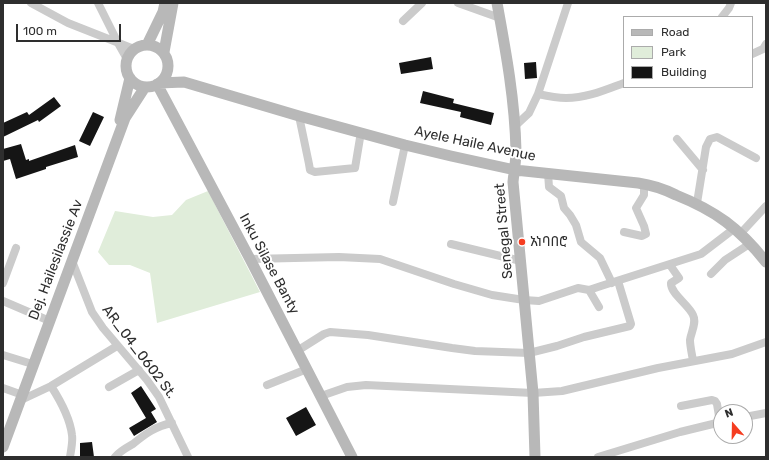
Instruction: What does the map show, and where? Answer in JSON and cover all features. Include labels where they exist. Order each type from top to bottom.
[{"type":"main road","points":[[147,45],[163,12],[165,3]]},
{"type":"main road","points":[[130,78],[137,84],[145,87],[158,84],[167,73],[166,56],[173,3]]},
{"type":"main road","name":"Senegal Street","points":[[497,3],[510,73],[515,126],[516,152],[514,182],[533,393],[535,457]]},
{"type":"main road","points":[[127,59],[134,49],[139,46],[156,46],[166,56],[184,82]]},
{"type":"main road","name":"Dej. Hailesilassie Av","points":[[3,447],[29,363],[121,116],[130,78],[127,69],[127,59]]},
{"type":"main road","name":"Ayele Haile Avenue","points":[[158,84],[184,82],[405,145],[515,170],[644,184],[658,187],[697,203],[713,212],[751,243],[766,262]]},
{"type":"main road","name":"Inku Silase Banty","points":[[158,84],[352,457]]},
{"type":"main road","name":"Dej. Hailesilassie Av","points":[[3,431],[72,261],[125,118],[145,87]]},
{"type":"street","points":[[31,3],[68,23],[134,49]]},
{"type":"street","points":[[98,3],[127,59]]},
{"type":"street","points":[[403,21],[422,3]]},
{"type":"street","points":[[458,3],[500,18]]},
{"type":"street","points":[[515,126],[529,113],[538,94],[568,3]]},
{"type":"street","points":[[723,16],[731,3]]},
{"type":"street","points":[[753,54],[763,49],[766,44]]},
{"type":"street","points":[[538,94],[566,98],[578,97],[591,95],[623,83]]},
{"type":"street","points":[[299,116],[308,164],[310,170],[315,172],[355,168],[361,132]]},
{"type":"street","points":[[697,203],[707,143],[710,139],[717,137],[756,158]]},
{"type":"street","points":[[677,139],[702,170]]},
{"type":"street","points":[[394,202],[405,145]]},
{"type":"street","points":[[297,350],[330,332],[368,335],[468,350],[529,353],[584,337],[630,326],[631,324],[627,308],[615,282],[600,258],[581,242],[576,225],[570,214],[564,208],[562,198],[549,186],[548,173]]},
{"type":"street","points":[[624,232],[642,236],[646,234],[636,208],[644,195],[644,184]]},
{"type":"street","points":[[250,259],[339,257],[380,259],[492,295],[539,301],[578,288],[589,290],[670,265],[704,252],[738,231],[766,206]]},
{"type":"street","points":[[711,274],[725,260],[751,243]]},
{"type":"street","points":[[451,244],[521,261]]},
{"type":"street","points":[[3,283],[16,248]]},
{"type":"street","name":"AR_04_0602 St.","points":[[72,261],[89,306],[103,328],[139,370],[159,397],[188,457]]},
{"type":"street","points":[[670,265],[679,278],[671,283],[670,286],[692,312],[694,319],[690,340],[693,361]]},
{"type":"street","points":[[589,290],[599,307]]},
{"type":"street","points":[[3,301],[45,319]]},
{"type":"street","points":[[321,396],[347,387],[366,385],[533,393],[562,391],[658,368],[732,354],[766,342]]},
{"type":"street","points":[[3,388],[18,397],[51,386],[117,346]]},
{"type":"street","points":[[3,355],[29,363]]},
{"type":"street","points":[[267,385],[307,369]]},
{"type":"street","points":[[110,387],[139,370]]},
{"type":"street","points":[[51,386],[58,398],[71,430],[72,436],[70,457]]},
{"type":"street","points":[[681,406],[712,400],[717,404]]},
{"type":"street","points":[[753,415],[766,413]]},
{"type":"street","points":[[115,457],[125,448],[154,429],[162,425],[172,423]]},
{"type":"street","points":[[598,457],[680,432],[713,424]]},
{"type":"green space","points":[[208,191],[260,292],[157,323],[150,273],[130,265],[109,265],[98,252],[115,211],[153,217],[172,215],[186,200]]},
{"type":"building","points":[[431,57],[433,69],[401,74],[399,63]]},
{"type":"building","points":[[536,62],[537,78],[525,79],[524,63]]},
{"type":"building","points":[[423,91],[454,99],[453,103],[494,113],[491,125],[460,117],[461,112],[420,103]]},
{"type":"building","points":[[54,97],[61,106],[39,122],[38,120],[3,137],[3,123],[27,112],[29,115]]},
{"type":"building","points":[[93,112],[104,117],[90,146],[79,141]]},
{"type":"building","points":[[21,144],[26,160],[29,159],[29,161],[75,145],[78,157],[46,167],[46,169],[16,179],[10,159],[3,161],[3,149]]},
{"type":"building","points":[[141,386],[156,409],[151,412],[157,422],[134,436],[129,428],[146,418],[131,393]]},
{"type":"building","points":[[306,407],[316,425],[296,436],[286,418]]},
{"type":"building","points":[[92,442],[94,457],[80,457],[80,443]]},
{"type":"place","name":"አነባበሮ","points":[[522,242]]}]
